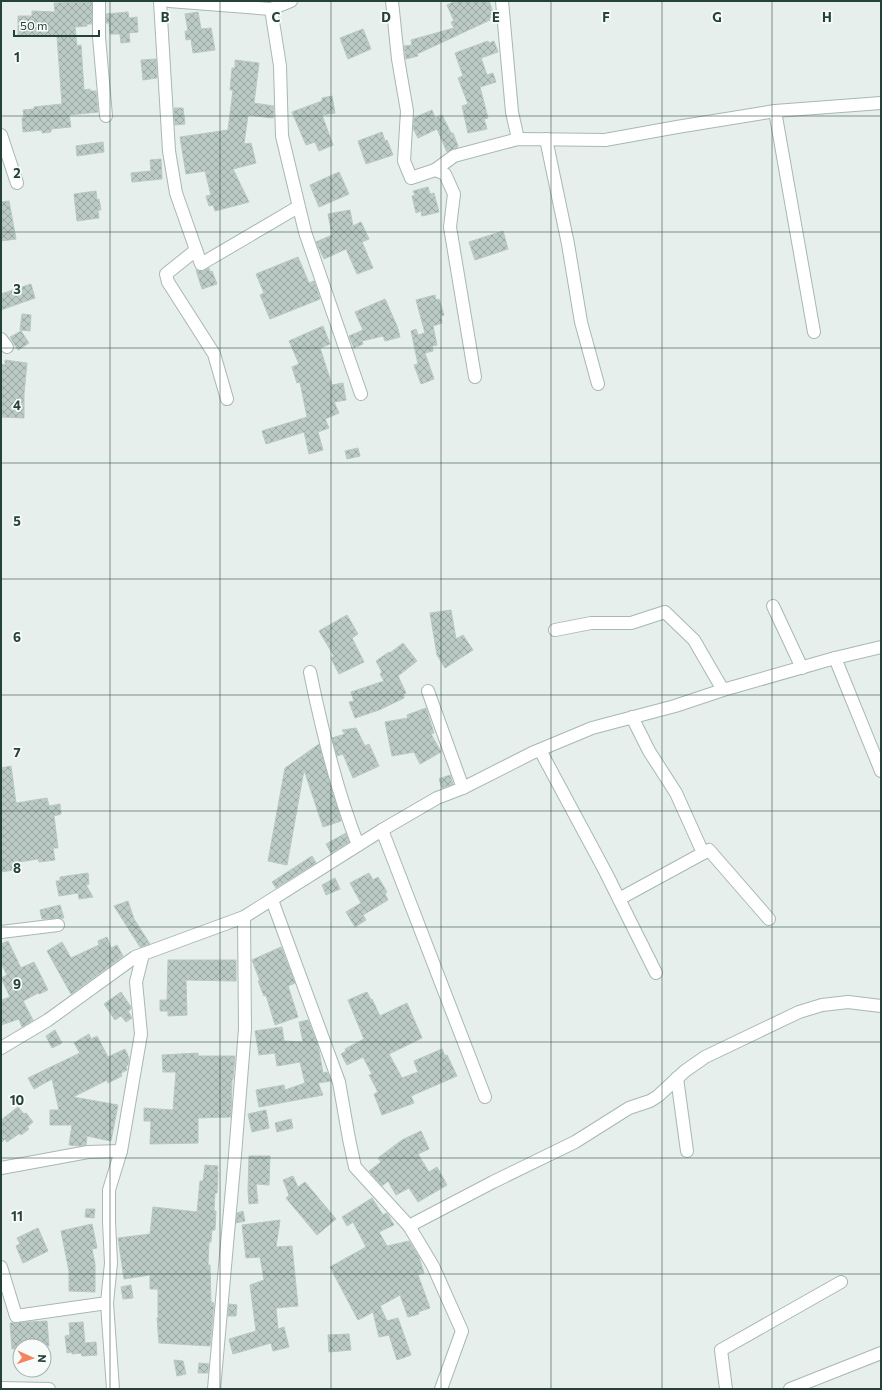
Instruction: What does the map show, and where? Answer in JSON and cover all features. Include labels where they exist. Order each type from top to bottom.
[{"type":"street","points":[[99,1],[99,37],[106,116]]},
{"type":"street","points":[[160,1],[168,151],[176,193],[201,264],[298,207]]},
{"type":"street","points":[[169,1],[271,9],[291,1]]},
{"type":"street","points":[[392,1],[398,59],[407,111],[404,161],[411,178],[435,170],[454,156],[518,139],[605,140],[775,111],[881,103]]},
{"type":"street","points":[[502,1],[512,112],[518,139]]},
{"type":"street","points":[[271,9],[280,66],[282,136],[298,207],[304,232],[361,394]]},
{"type":"street","points":[[775,111],[814,332]]},
{"type":"street","points":[[1,134],[17,183]]},
{"type":"street","points":[[546,140],[568,244],[581,322],[598,384]]},
{"type":"street","points":[[435,170],[445,174],[454,194],[450,227],[475,377]]},
{"type":"street","points":[[196,250],[166,274],[168,282],[214,354],[227,399]]},
{"type":"street","points":[[773,606],[802,668]]},
{"type":"street","points":[[555,630],[591,622],[631,623],[665,612],[694,640],[723,690]]},
{"type":"street","points":[[1,1048],[48,1020],[135,957],[244,917],[382,830],[437,798],[463,788],[540,750],[592,728],[675,706],[723,690],[835,658],[881,647]]},
{"type":"street","points":[[835,658],[881,770]]},
{"type":"street","points":[[310,672],[319,719],[348,819],[358,845]]},
{"type":"street","points":[[428,691],[463,788]]},
{"type":"street","points":[[632,717],[649,751],[676,793],[704,853]]},
{"type":"street","points":[[540,750],[619,899],[656,973]]},
{"type":"street","points":[[382,830],[485,1096]]},
{"type":"street","points":[[619,899],[709,850],[769,919]]},
{"type":"street","points":[[272,900],[339,1082],[355,1167],[409,1226],[433,1266],[462,1331],[441,1389]]},
{"type":"street","points":[[214,1389],[245,1029],[244,917]]},
{"type":"street","points":[[1,932],[58,925]]},
{"type":"street","points":[[136,982],[144,954]]},
{"type":"street","points":[[113,1389],[107,1303],[111,1264],[109,1190],[121,1151],[141,1034],[136,982],[127,963]]},
{"type":"street","points":[[409,1226],[493,1182],[575,1142],[629,1108],[650,1101],[658,1096],[685,1071],[706,1057],[799,1012],[822,1005],[848,1002],[881,1006]]},
{"type":"street","points":[[677,1078],[687,1151]]},
{"type":"street","points":[[1,1168],[88,1152],[121,1151]]},
{"type":"street","points":[[1,1268],[16,1316],[107,1303]]},
{"type":"street","points":[[726,1389],[721,1350],[841,1282]]},
{"type":"street","points":[[790,1389],[881,1353]]},
{"type":"street","points":[[1,1388],[49,1389]]},
{"type":"building","points":[[456,1],[489,1],[493,12],[491,13],[492,17],[489,18],[490,20],[417,54],[418,56],[406,59],[404,46],[412,45],[411,40],[454,28],[451,22],[454,21],[447,5]]},
{"type":"building","points":[[92,2],[92,24],[75,27],[77,46],[81,45],[84,90],[90,89],[90,91],[96,91],[98,112],[69,115],[71,127],[51,129],[51,132],[42,133],[42,130],[23,132],[23,110],[34,109],[34,107],[62,104],[57,36],[18,35],[18,16],[32,16],[32,11],[55,12],[54,3]]},
{"type":"building","points":[[128,12],[129,18],[137,17],[138,32],[129,33],[130,42],[121,43],[120,34],[110,34],[109,23],[106,23],[106,14]]},
{"type":"building","points":[[198,12],[201,29],[211,28],[215,50],[193,53],[191,39],[186,40],[185,31],[188,31],[185,14]]},
{"type":"building","points":[[363,29],[371,49],[348,59],[340,38]]},
{"type":"building","points":[[488,41],[489,43],[494,41],[498,52],[481,58],[487,75],[493,73],[496,82],[480,87],[488,118],[484,119],[487,129],[468,133],[462,106],[468,104],[458,78],[463,76],[455,53]]},
{"type":"building","points":[[156,59],[157,78],[143,80],[141,60]]},
{"type":"building","points":[[235,60],[259,63],[254,103],[274,106],[273,118],[248,115],[244,144],[251,143],[256,163],[233,169],[249,202],[215,211],[213,205],[209,206],[206,196],[211,195],[205,171],[186,174],[180,137],[228,130],[233,90],[230,90],[232,68],[235,68]]},
{"type":"building","points":[[332,96],[335,113],[322,115],[333,145],[319,151],[315,142],[306,145],[292,112],[322,101],[322,98]]},
{"type":"building","points":[[174,108],[183,108],[185,124],[175,125]]},
{"type":"building","points":[[432,110],[435,118],[442,115],[451,133],[453,133],[458,146],[457,148],[447,152],[437,129],[418,138],[413,128],[414,118]]},
{"type":"building","points":[[382,132],[393,155],[366,164],[358,141]]},
{"type":"building","points":[[103,142],[104,152],[77,156],[76,146]]},
{"type":"building","points":[[161,159],[162,179],[132,182],[131,173],[151,171],[150,160]]},
{"type":"building","points":[[339,172],[349,194],[319,207],[310,185]]},
{"type":"building","points":[[428,187],[430,194],[434,193],[439,212],[422,216],[421,211],[416,213],[412,196],[415,195],[413,191]]},
{"type":"building","points":[[96,191],[97,200],[99,199],[101,210],[98,210],[99,218],[77,221],[74,194]]},
{"type":"building","points":[[9,201],[16,239],[1,241],[1,202]]},
{"type":"building","points":[[350,210],[353,226],[361,222],[369,239],[362,242],[373,268],[357,274],[346,249],[324,259],[316,242],[332,235],[328,214]]},
{"type":"building","points":[[503,231],[508,249],[475,260],[469,242]]},
{"type":"building","points":[[298,257],[309,283],[314,281],[320,299],[270,319],[260,295],[264,293],[256,274]]},
{"type":"building","points":[[209,268],[210,272],[212,271],[217,284],[202,289],[196,270],[201,271]]},
{"type":"building","points":[[31,284],[35,298],[1,310],[1,294]]},
{"type":"building","points":[[435,295],[436,300],[439,299],[444,315],[441,316],[442,323],[433,326],[437,345],[432,346],[433,351],[425,353],[434,379],[421,384],[414,365],[418,364],[411,331],[416,329],[418,335],[425,333],[416,300]]},
{"type":"building","points":[[385,299],[397,326],[400,337],[385,341],[383,336],[362,341],[363,344],[354,348],[349,336],[363,330],[355,312]]},
{"type":"building","points":[[22,314],[31,315],[30,331],[20,330]]},
{"type":"building","points":[[323,326],[330,344],[320,348],[332,385],[343,383],[346,400],[334,402],[339,413],[325,419],[329,428],[318,432],[323,450],[309,454],[304,432],[266,444],[262,431],[307,417],[300,382],[297,383],[292,367],[299,364],[289,341]]},
{"type":"building","points":[[21,331],[29,343],[18,350],[10,337]]},
{"type":"building","points":[[5,360],[27,363],[24,394],[24,418],[1,417],[1,364],[5,365]]},
{"type":"building","points":[[358,448],[360,456],[347,459],[345,451]]},
{"type":"building","points":[[451,610],[456,639],[463,635],[473,650],[445,668],[437,655],[430,613]]},
{"type":"building","points":[[347,615],[358,634],[352,638],[364,662],[339,674],[331,658],[334,656],[319,631]]},
{"type":"building","points":[[403,643],[417,661],[398,676],[406,693],[403,694],[404,698],[379,710],[355,718],[349,702],[354,701],[351,692],[384,681],[380,674],[382,672],[376,661]]},
{"type":"building","points":[[426,708],[434,733],[431,734],[441,752],[420,764],[414,752],[392,756],[385,722],[408,718],[407,715]]},
{"type":"building","points":[[356,728],[365,746],[369,744],[379,766],[353,778],[343,754],[337,756],[332,738],[345,734],[342,730]]},
{"type":"building","points":[[319,744],[341,821],[323,827],[304,770],[287,865],[268,861],[285,768]]},
{"type":"building","points":[[11,766],[16,803],[47,798],[49,806],[60,804],[61,814],[54,816],[58,848],[53,848],[55,860],[39,862],[38,859],[19,862],[20,869],[1,872],[1,768]]},
{"type":"building","points":[[450,775],[453,784],[442,788],[439,779]]},
{"type":"building","points":[[346,833],[349,842],[331,853],[326,844]]},
{"type":"building","points":[[312,856],[316,863],[276,888],[272,882]]},
{"type":"building","points":[[88,873],[89,884],[86,885],[93,897],[79,899],[78,893],[59,896],[56,881],[60,881],[60,877]]},
{"type":"building","points":[[369,873],[373,880],[378,877],[387,892],[385,894],[388,900],[363,915],[366,920],[355,927],[346,912],[361,903],[350,883]]},
{"type":"building","points":[[335,878],[340,889],[326,895],[322,885]]},
{"type":"building","points":[[128,901],[134,919],[150,944],[140,947],[114,906]]},
{"type":"building","points":[[60,905],[64,918],[42,919],[40,910]]},
{"type":"building","points":[[107,937],[111,948],[117,945],[123,956],[71,994],[47,951],[62,942],[71,958],[99,945],[98,941]]},
{"type":"building","points":[[8,941],[21,968],[34,962],[48,990],[39,994],[38,993],[23,1001],[33,1020],[22,1027],[19,1019],[1,1025],[1,1000],[10,997],[1,978],[7,975],[1,963],[1,944]]},
{"type":"building","points":[[281,947],[295,983],[288,986],[298,1017],[275,1025],[266,995],[264,996],[252,960]]},
{"type":"building","points":[[168,960],[236,960],[236,981],[186,980],[187,1015],[168,1016],[168,1011],[160,1011],[160,1000],[167,1000]]},
{"type":"building","points":[[121,992],[131,1007],[128,1011],[132,1018],[126,1022],[121,1016],[115,1020],[104,1004]]},
{"type":"building","points":[[367,992],[380,1016],[407,1003],[422,1038],[389,1054],[402,1078],[418,1072],[414,1061],[442,1049],[445,1056],[447,1055],[457,1076],[411,1096],[414,1103],[382,1115],[374,1094],[378,1092],[369,1075],[372,1074],[363,1057],[347,1065],[341,1054],[346,1051],[345,1049],[364,1039],[348,1000]]},
{"type":"building","points":[[308,1020],[318,1045],[323,1073],[327,1072],[331,1081],[318,1083],[323,1095],[259,1107],[256,1090],[284,1085],[285,1090],[305,1083],[300,1062],[277,1066],[275,1053],[259,1055],[255,1031],[282,1027],[284,1041],[303,1042],[299,1022]]},
{"type":"building","points":[[55,1030],[62,1043],[52,1048],[46,1036]]},
{"type":"building","points":[[89,1034],[91,1039],[97,1036],[108,1057],[125,1049],[129,1058],[128,1065],[126,1066],[127,1070],[121,1073],[122,1076],[108,1083],[107,1080],[73,1097],[118,1105],[111,1141],[87,1136],[86,1145],[69,1145],[72,1125],[50,1125],[50,1110],[59,1110],[52,1079],[34,1089],[28,1078],[80,1053],[74,1043]]},
{"type":"building","points":[[198,1053],[198,1056],[235,1056],[232,1080],[231,1117],[198,1118],[198,1143],[150,1144],[151,1121],[144,1121],[144,1108],[173,1110],[176,1072],[163,1072],[162,1055]]},
{"type":"building","points":[[18,1107],[24,1114],[26,1113],[33,1122],[27,1127],[29,1129],[21,1135],[20,1133],[7,1142],[5,1139],[1,1143],[1,1120]]},
{"type":"building","points":[[266,1110],[269,1128],[252,1132],[248,1114]]},
{"type":"building","points":[[291,1119],[293,1128],[277,1132],[275,1123]]},
{"type":"building","points":[[421,1131],[429,1149],[418,1154],[429,1172],[437,1167],[447,1185],[418,1202],[409,1188],[396,1195],[388,1181],[382,1186],[369,1171],[381,1162],[378,1158],[402,1140]]},
{"type":"building","points":[[249,1156],[270,1156],[269,1185],[256,1184],[258,1203],[249,1204],[248,1191]]},
{"type":"building","points":[[205,1165],[218,1166],[217,1193],[215,1193],[214,1211],[216,1211],[215,1230],[212,1230],[211,1242],[209,1242],[208,1265],[210,1265],[211,1302],[214,1303],[210,1346],[159,1343],[157,1318],[158,1289],[150,1289],[150,1275],[124,1279],[118,1238],[150,1234],[153,1207],[197,1212],[200,1181],[203,1181]]},
{"type":"building","points":[[293,1176],[298,1187],[305,1182],[336,1219],[317,1235],[286,1198],[289,1195],[283,1180]]},
{"type":"building","points":[[372,1198],[383,1215],[387,1213],[394,1225],[379,1232],[387,1246],[409,1241],[419,1257],[424,1273],[418,1275],[430,1308],[418,1312],[419,1314],[408,1317],[400,1295],[380,1306],[387,1321],[398,1318],[411,1355],[397,1360],[389,1335],[379,1337],[373,1312],[358,1320],[330,1267],[366,1247],[353,1222],[347,1226],[342,1217]]},
{"type":"building","points":[[86,1209],[95,1209],[94,1218],[85,1217]]},
{"type":"building","points":[[243,1211],[245,1221],[236,1223],[237,1213]]},
{"type":"building","points":[[280,1220],[276,1247],[292,1246],[298,1306],[276,1308],[278,1329],[284,1327],[289,1347],[273,1351],[271,1343],[233,1354],[229,1339],[256,1331],[250,1285],[264,1280],[260,1257],[246,1258],[242,1225]]},
{"type":"building","points":[[92,1224],[97,1248],[92,1249],[95,1264],[95,1292],[69,1291],[69,1271],[61,1231]]},
{"type":"building","points":[[38,1228],[48,1251],[23,1263],[16,1246],[20,1244],[17,1238]]},
{"type":"building","points":[[131,1285],[133,1298],[123,1299],[121,1287]]},
{"type":"building","points":[[229,1304],[237,1305],[236,1316],[228,1316]]},
{"type":"building","points":[[47,1321],[48,1338],[12,1338],[12,1349],[10,1323]]},
{"type":"building","points":[[83,1322],[85,1343],[96,1342],[97,1355],[82,1356],[81,1353],[67,1353],[65,1336],[70,1335],[69,1323]]},
{"type":"building","points":[[349,1334],[351,1350],[329,1352],[328,1335]]},
{"type":"building","points":[[174,1360],[183,1361],[186,1374],[177,1376]]},
{"type":"building","points":[[199,1363],[209,1364],[208,1373],[198,1373]]}]
